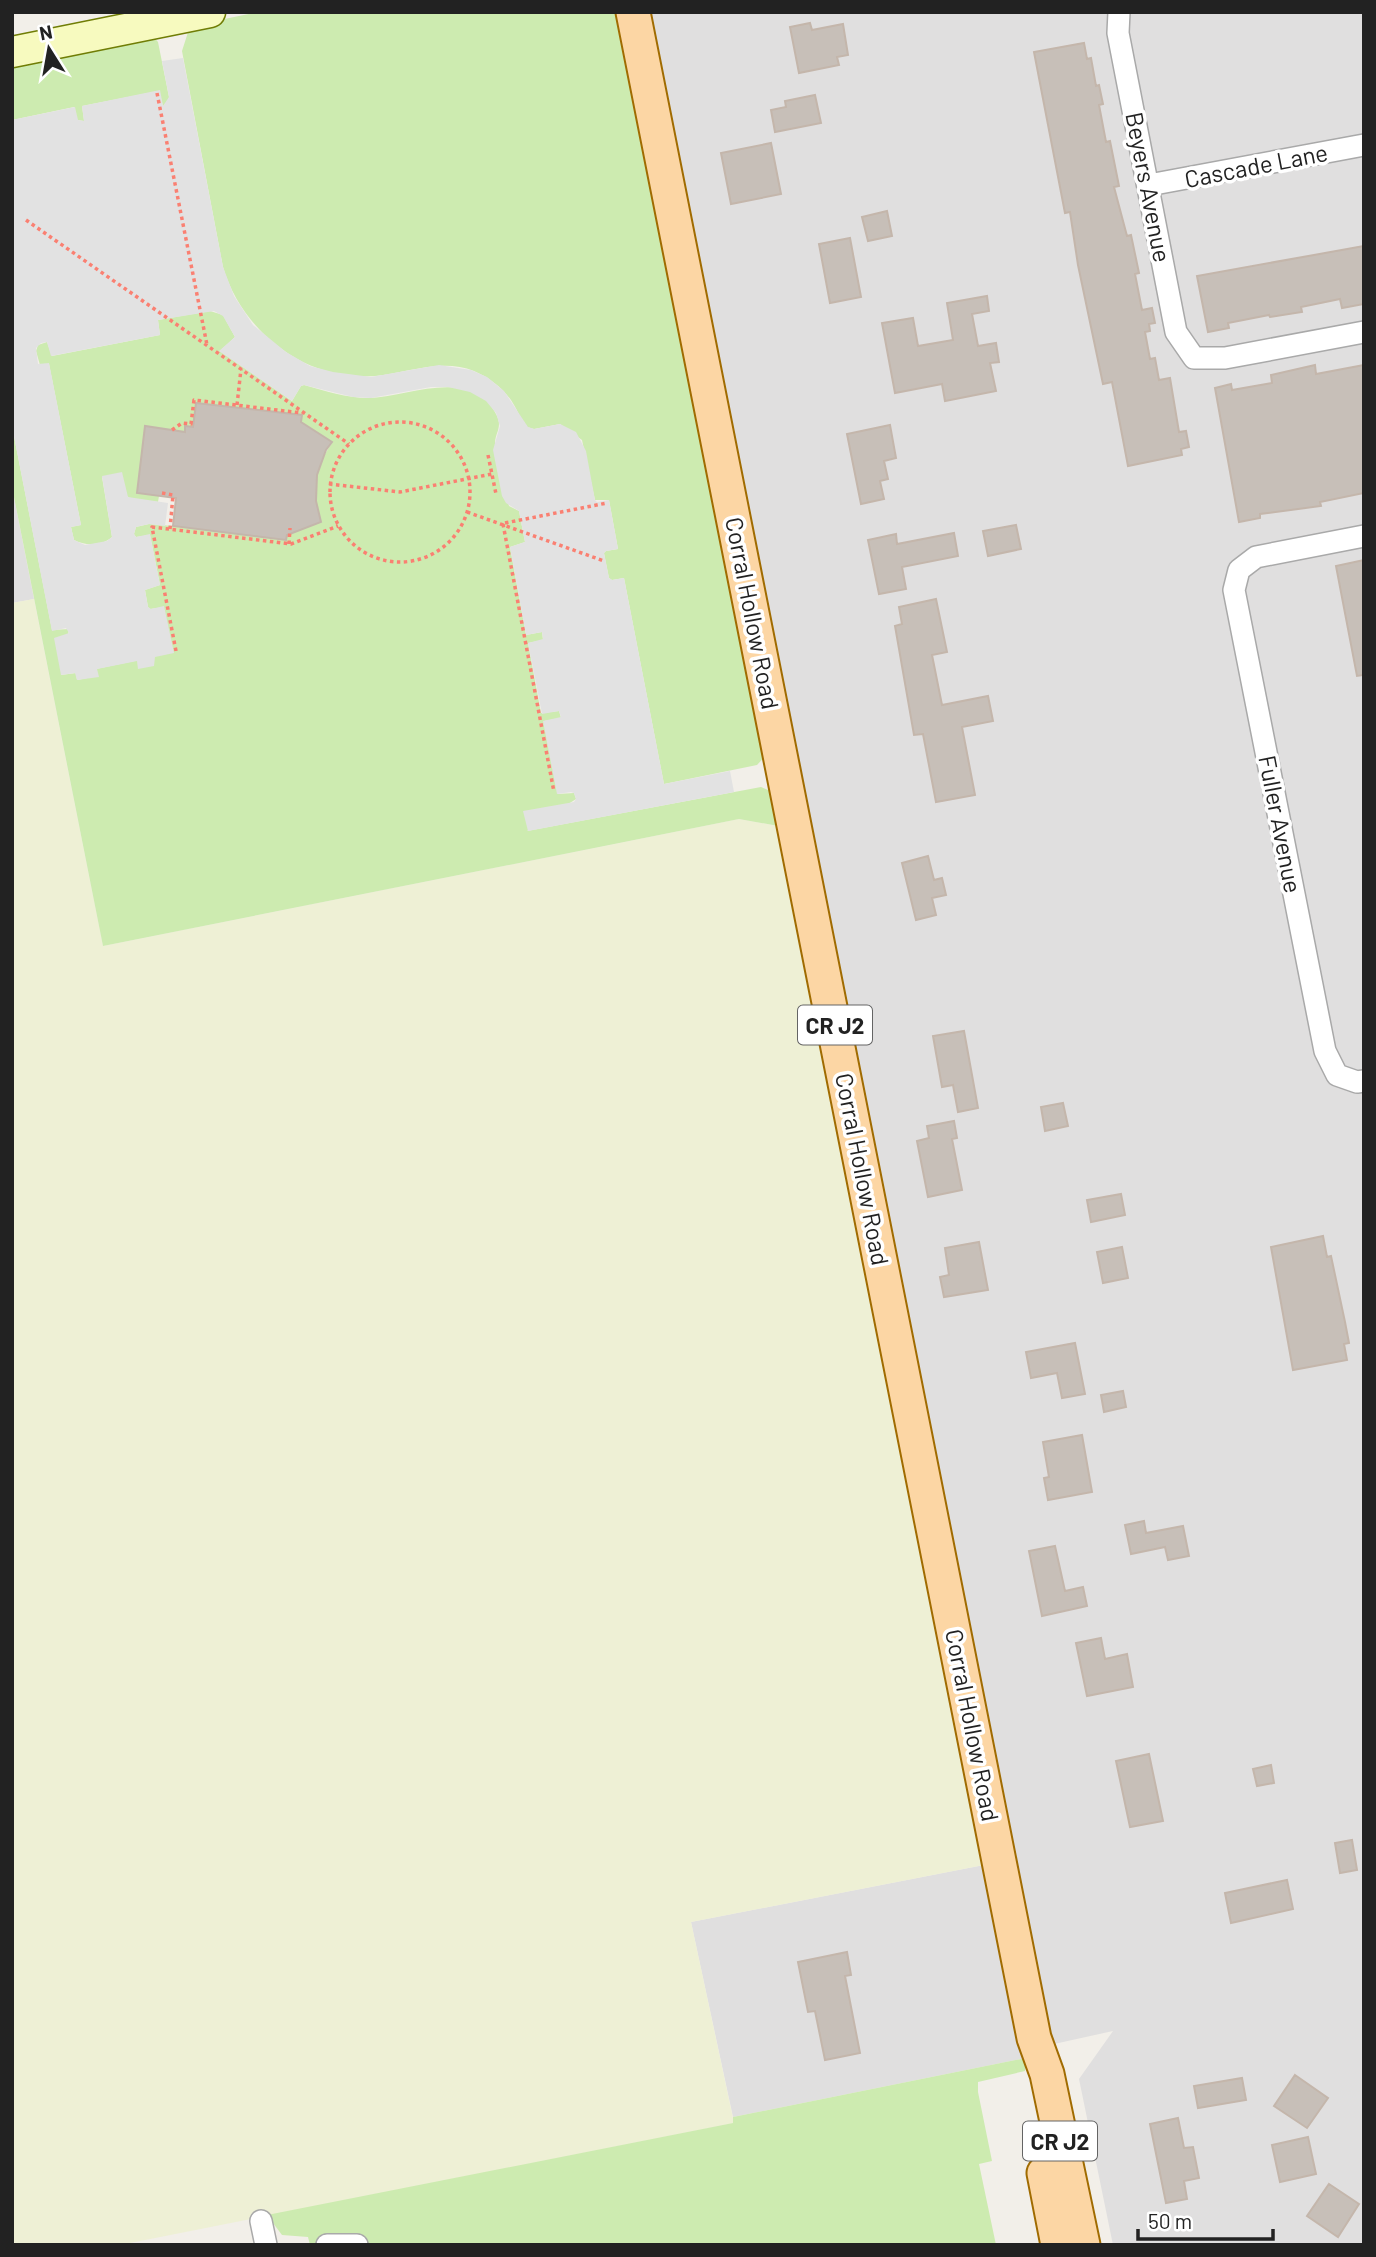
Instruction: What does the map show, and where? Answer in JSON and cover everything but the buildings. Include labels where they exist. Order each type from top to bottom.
[{"type":"main road","points":[[12,52],[210,12]]},
{"type":"main road","name":"Corral Hollow Road","points":[[634,12],[1034,2038],[1047,2074],[1083,2245]]},
{"type":"main road","name":"Corral Hollow Road","points":[[1034,2038],[1032,2075],[1039,2140],[1058,2245]]},
{"type":"street","name":"Beyers Avenue","points":[[1119,12],[1118,33],[1176,332],[1194,358],[1226,358],[1364,332]]},
{"type":"street","name":"Cascade Lane","points":[[1149,185],[1364,145]]},
{"type":"street","name":"Fuller Avenue","points":[[1364,537],[1256,557],[1239,570],[1234,590],[1325,1051],[1337,1075],[1357,1082],[1364,1081]]},
{"type":"street","points":[[261,2221],[265,2245]]},
{"type":"street","points":[[327,2245],[358,2245]]},
{"type":"path","points":[[158,93],[207,345]]},
{"type":"path","points":[[26,220],[349,444]]},
{"type":"path","points":[[237,405],[241,369]]},
{"type":"path","points":[[172,430],[182,423],[191,424],[194,400],[304,413]]},
{"type":"path","points":[[394,422],[417,424],[438,433],[454,448],[466,467],[469,479],[467,512],[457,532],[441,548],[421,558],[399,562],[376,558],[357,547],[338,526],[331,508],[330,484],[336,461],[349,444],[371,428],[394,422]]},
{"type":"path","points":[[488,455],[496,494]]},
{"type":"path","points":[[330,484],[400,492],[492,474]]},
{"type":"path","points":[[162,493],[173,495],[170,529]]},
{"type":"path","points":[[503,524],[607,503]]},
{"type":"path","points":[[467,512],[604,561]]},
{"type":"path","points":[[503,524],[554,792]]},
{"type":"path","points":[[176,651],[152,527],[289,544],[338,526]]},
{"type":"path","points":[[289,544],[290,528]]},
{"type":"shaded area","points":[[642,12],[1364,12],[1364,2245],[1113,2245],[1079,2079],[1113,2031],[1045,2046]]},
{"type":"shaded area","points":[[183,58],[223,267],[234,296],[253,325],[286,352],[310,366],[333,372],[371,377],[439,365],[471,370],[487,377],[504,391],[528,427],[534,429],[560,424],[576,432],[586,451],[595,500],[609,500],[618,549],[604,553],[609,578],[624,578],[664,784],[730,771],[734,792],[528,831],[523,811],[574,802],[576,799],[571,792],[557,794],[543,721],[561,717],[559,711],[542,714],[528,643],[543,639],[542,632],[526,635],[510,547],[525,542],[519,511],[506,503],[502,496],[493,450],[500,426],[496,413],[486,401],[470,392],[448,387],[431,387],[371,398],[353,397],[304,385],[292,401],[219,351],[235,337],[223,316],[214,311],[158,320],[160,335],[51,356],[47,342],[36,348],[38,364],[49,363],[81,525],[71,527],[74,540],[85,545],[107,541],[112,537],[102,476],[122,472],[128,497],[168,503],[165,526],[149,524],[136,527],[134,534],[136,537],[150,534],[160,585],[145,590],[148,607],[151,609],[164,606],[174,653],[155,657],[154,666],[138,669],[137,661],[97,669],[99,677],[77,680],[75,673],[61,675],[54,638],[69,633],[66,628],[52,631],[12,426],[12,120],[75,107],[78,120],[84,121],[82,106],[160,90],[163,106],[169,97],[162,61]]},
{"type":"shaded area","points":[[12,487],[34,599],[12,603]]},
{"type":"shaded area","points":[[989,1864],[1026,2058],[733,2117],[691,1922]]},
{"type":"green space","points":[[258,12],[624,12],[769,752],[757,765],[664,784],[624,578],[609,578],[604,553],[618,549],[609,500],[595,500],[582,440],[560,424],[534,429],[527,427],[502,389],[480,374],[462,367],[437,366],[375,376],[349,376],[324,370],[301,361],[280,348],[245,312],[223,267],[182,51],[190,26]]},
{"type":"green space","points":[[150,33],[158,42],[169,97],[163,106],[159,91],[82,106],[84,121],[77,120],[74,107],[12,120],[12,61]]},
{"type":"green space","points":[[210,311],[223,315],[235,337],[220,351],[292,401],[304,385],[368,398],[420,390],[457,388],[473,392],[486,401],[497,416],[499,426],[495,442],[499,463],[509,506],[519,511],[525,542],[510,547],[526,635],[542,632],[543,640],[528,643],[541,713],[559,711],[561,718],[544,721],[558,794],[574,793],[576,799],[527,831],[761,787],[778,794],[784,827],[739,819],[103,946],[12,487],[12,426],[52,630],[69,629],[61,675],[76,673],[77,680],[98,676],[96,669],[154,657],[164,607],[148,607],[145,590],[160,585],[150,535],[136,537],[136,527],[149,524],[173,526],[286,540],[289,526],[297,531],[320,522],[316,481],[322,461],[332,443],[300,432],[302,415],[197,403],[193,427],[185,426],[184,439],[145,427],[137,493],[159,496],[158,502],[131,499],[102,477],[112,537],[98,543],[78,542],[74,540],[71,527],[81,525],[49,364],[40,365],[36,351],[38,345],[47,342],[52,356],[160,335],[158,320]]},
{"type":"green space","points":[[34,599],[103,946],[739,819],[784,827],[989,1864],[691,1922],[734,2123],[120,2245],[12,2245],[12,603]]},
{"type":"green space","points":[[1026,2058],[1025,2071],[978,2082],[992,2161],[979,2164],[996,2245],[310,2245],[308,2237],[282,2235],[267,2215],[733,2123],[733,2117]]}]
